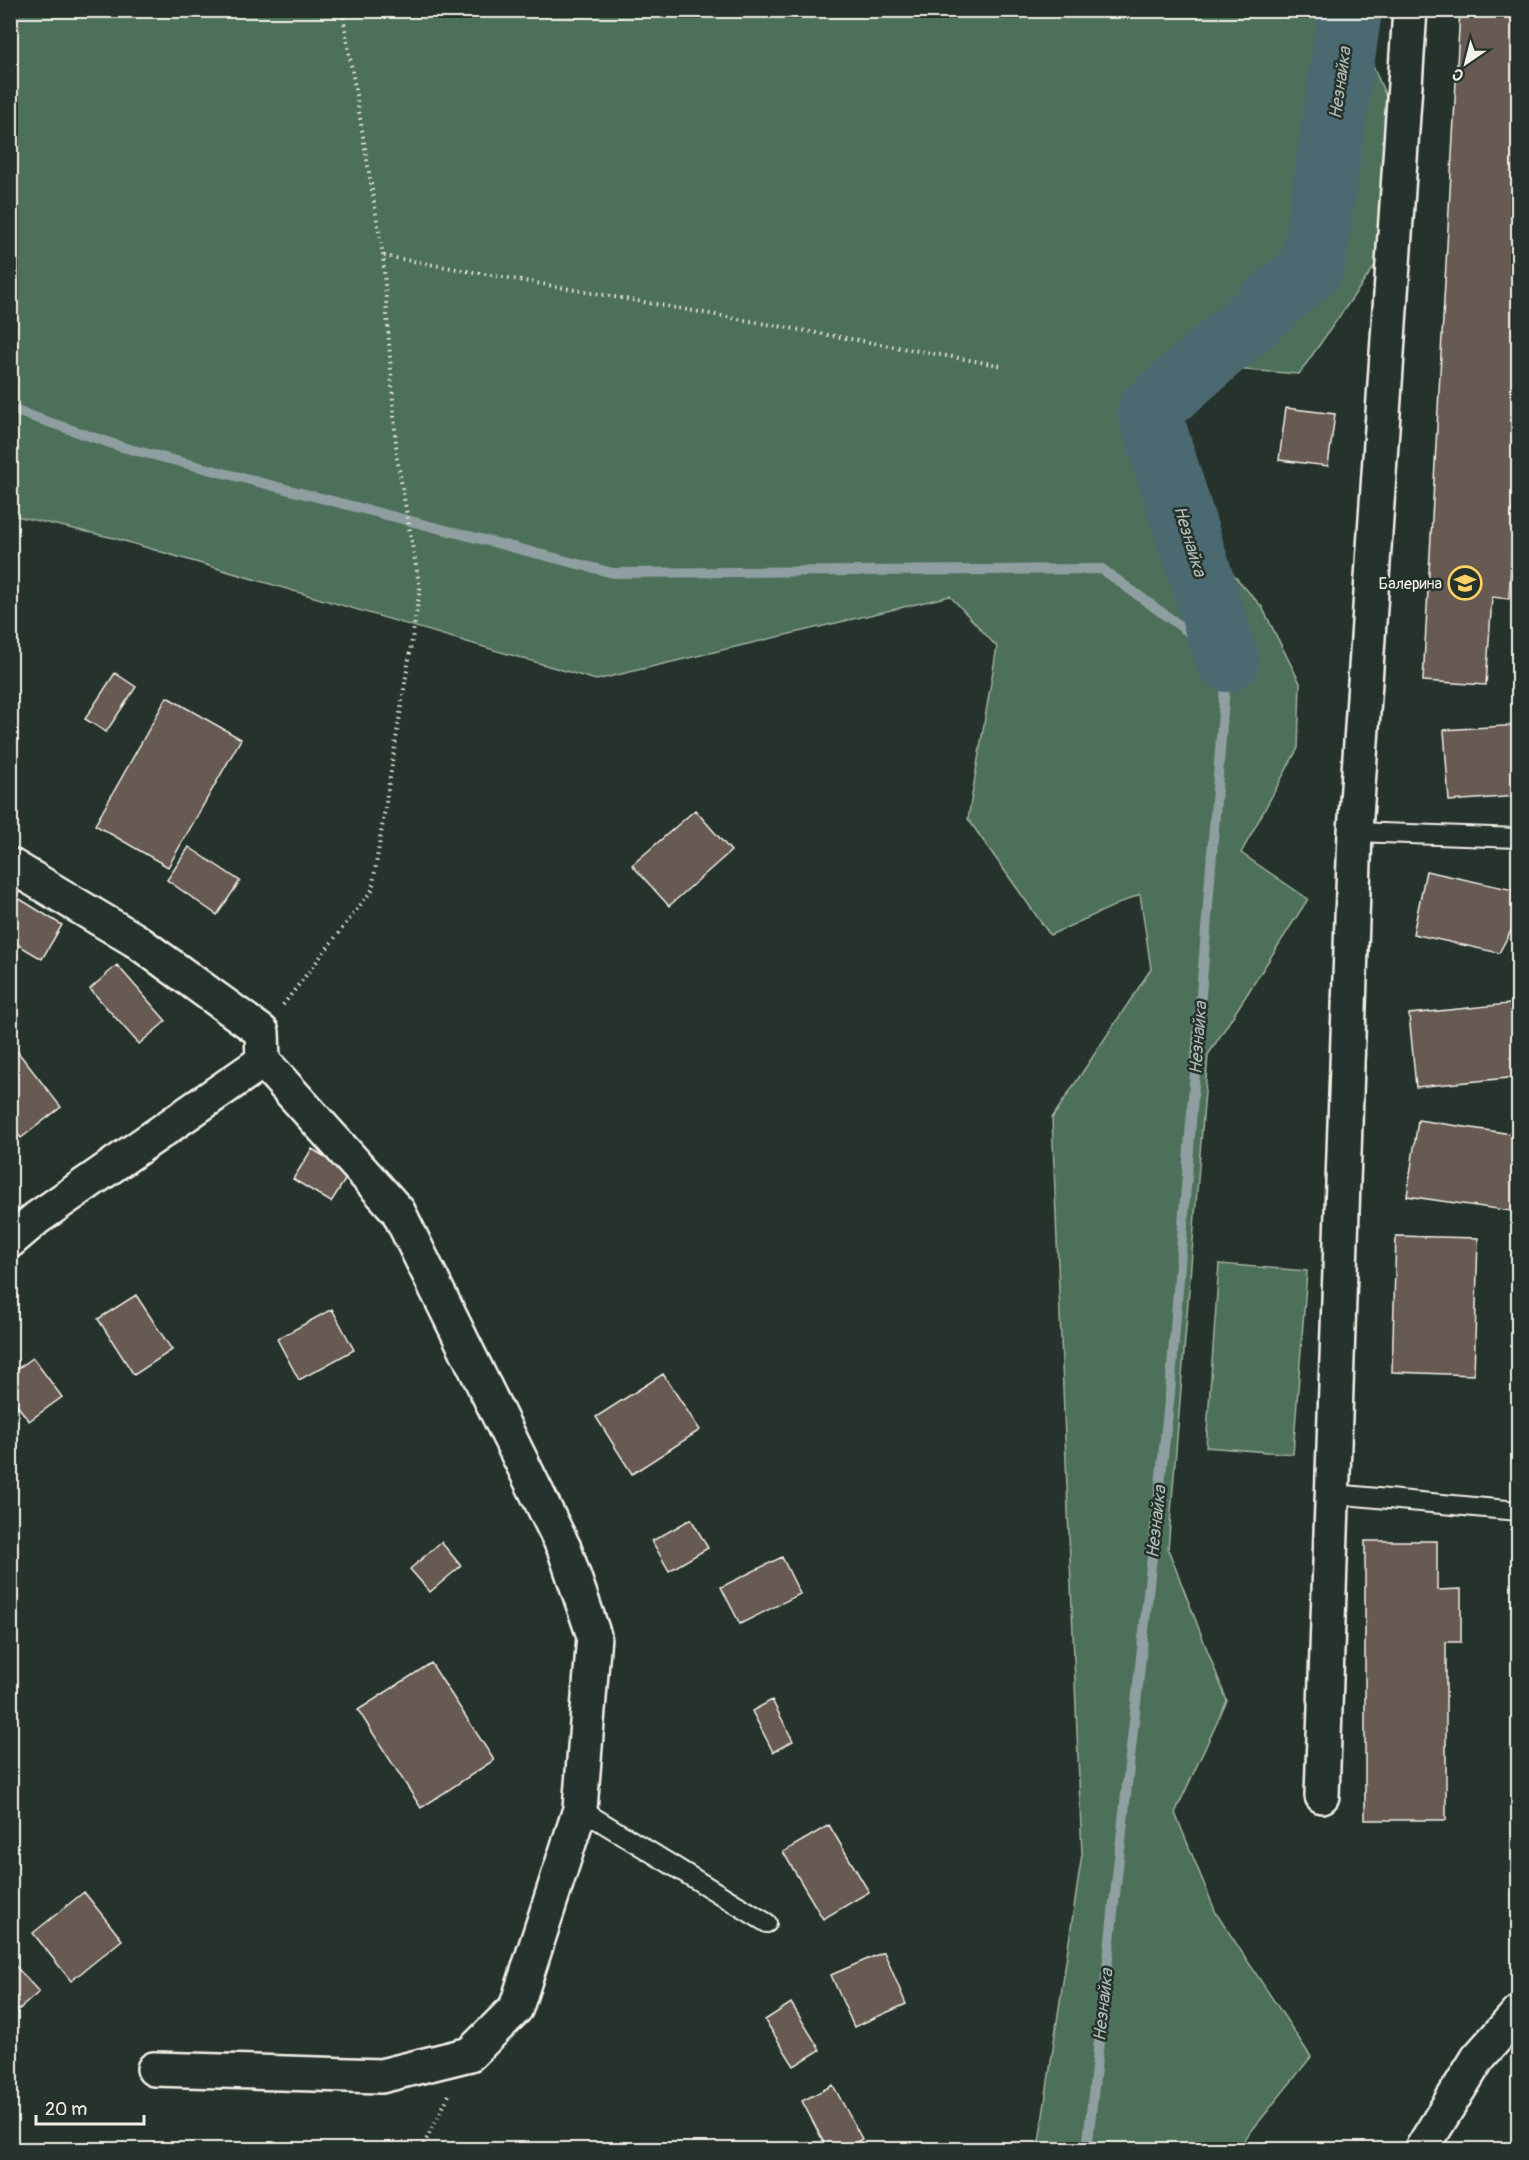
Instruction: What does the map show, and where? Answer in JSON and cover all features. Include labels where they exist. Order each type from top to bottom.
[{"type":"street","points":[[1322,1796],[1356,832],[1410,10]]},
{"type":"street","points":[[10,865],[135,940],[262,1046],[398,1211],[564,1548],[594,1636],[580,1809],[516,2008],[470,2054],[381,2076],[154,2069]]},
{"type":"street","points":[[10,1241],[262,1046]]},
{"type":"street","points":[[1421,2150],[1478,2058],[1518,2013]]},
{"type":"lane","points":[[1356,832],[1518,838]]},
{"type":"lane","points":[[1334,1494],[1518,1511]]},
{"type":"lane","points":[[580,1809],[767,1923]]},
{"type":"path","points":[[262,1046],[372,890],[420,590],[397,458],[383,256],[342,10]]},
{"type":"path","points":[[383,256],[1003,366]]},
{"type":"path","points":[[421,2150],[470,2054]]},
{"type":"green space","points":[[11,11],[1357,11],[1355,24],[1400,129],[1386,250],[1299,374],[1167,364],[1207,545],[1262,607],[1300,683],[1298,748],[1241,853],[1308,899],[1208,1055],[1168,1549],[1227,1701],[1175,1813],[1216,1913],[1311,2057],[1237,2149],[1038,2149],[1082,1854],[1052,1118],[1151,969],[1140,894],[1050,935],[968,819],[997,647],[950,596],[596,680],[114,538],[11,515]]},
{"type":"green space","points":[[1219,1264],[1307,1271],[1293,1454],[1206,1447]]},
{"type":"building","points":[[1460,10],[1518,10],[1518,527],[1513,528],[1509,599],[1492,597],[1486,685],[1423,681]]},
{"type":"building","points":[[1286,408],[1335,414],[1328,466],[1279,460]]},
{"type":"building","points":[[115,673],[136,687],[106,732],[85,719]]},
{"type":"building","points":[[167,697],[241,739],[168,867],[95,825]]},
{"type":"building","points":[[1518,725],[1518,796],[1449,801],[1444,730]]},
{"type":"building","points":[[695,810],[731,851],[669,906],[632,865]]},
{"type":"building","points":[[189,847],[240,881],[217,915],[167,880]]},
{"type":"building","points":[[1426,871],[1518,891],[1518,931],[1512,929],[1499,953],[1413,934]]},
{"type":"building","points":[[10,893],[62,925],[42,959],[10,940]]},
{"type":"building","points":[[117,965],[166,1021],[139,1044],[90,989]]},
{"type":"building","points":[[1518,1003],[1518,1077],[1416,1087],[1409,1014]]},
{"type":"building","points":[[10,1042],[61,1107],[21,1138],[10,1124]]},
{"type":"building","points":[[1418,1120],[1518,1135],[1518,1212],[1407,1196]]},
{"type":"building","points":[[312,1149],[350,1172],[331,1202],[293,1179]]},
{"type":"building","points":[[1396,1236],[1478,1238],[1474,1375],[1392,1372]]},
{"type":"building","points":[[136,1295],[172,1350],[134,1375],[98,1319]]},
{"type":"building","points":[[332,1309],[354,1350],[299,1380],[277,1339]]},
{"type":"building","points":[[33,1358],[62,1397],[29,1421],[10,1396],[10,1374]]},
{"type":"building","points":[[663,1374],[700,1430],[632,1474],[596,1417]]},
{"type":"building","points":[[691,1519],[708,1548],[669,1571],[652,1541]]},
{"type":"building","points":[[1365,1541],[1437,1541],[1437,1590],[1461,1589],[1461,1642],[1446,1642],[1446,1820],[1365,1820]]},
{"type":"building","points":[[441,1542],[461,1566],[430,1592],[410,1569]]},
{"type":"building","points":[[782,1557],[800,1594],[740,1624],[721,1587]]},
{"type":"building","points":[[431,1663],[494,1760],[421,1808],[358,1710]]},
{"type":"building","points":[[772,1700],[793,1741],[773,1752],[752,1711]]},
{"type":"building","points":[[829,1825],[869,1892],[823,1919],[783,1852]]},
{"type":"building","points":[[84,1892],[122,1940],[71,1981],[33,1933]]},
{"type":"building","points":[[884,1952],[906,2004],[854,2027],[831,1975]]},
{"type":"building","points":[[10,1960],[39,1992],[10,2017]]},
{"type":"building","points":[[791,2003],[820,2050],[794,2066],[765,2020]]},
{"type":"building","points":[[833,2085],[862,2139],[842,2150],[828,2150],[802,2101]]},
{"type":"waterway","name":"Незнайка","points":[[1227,660],[1149,411],[1313,266],[1350,10]]},
{"type":"waterway","name":"Незнайка","points":[[10,409],[122,447],[613,573],[1102,569],[1227,660],[1170,1393],[1087,2150]]},
{"type":"place","name":"Балерина","points":[[1465,583]]}]
